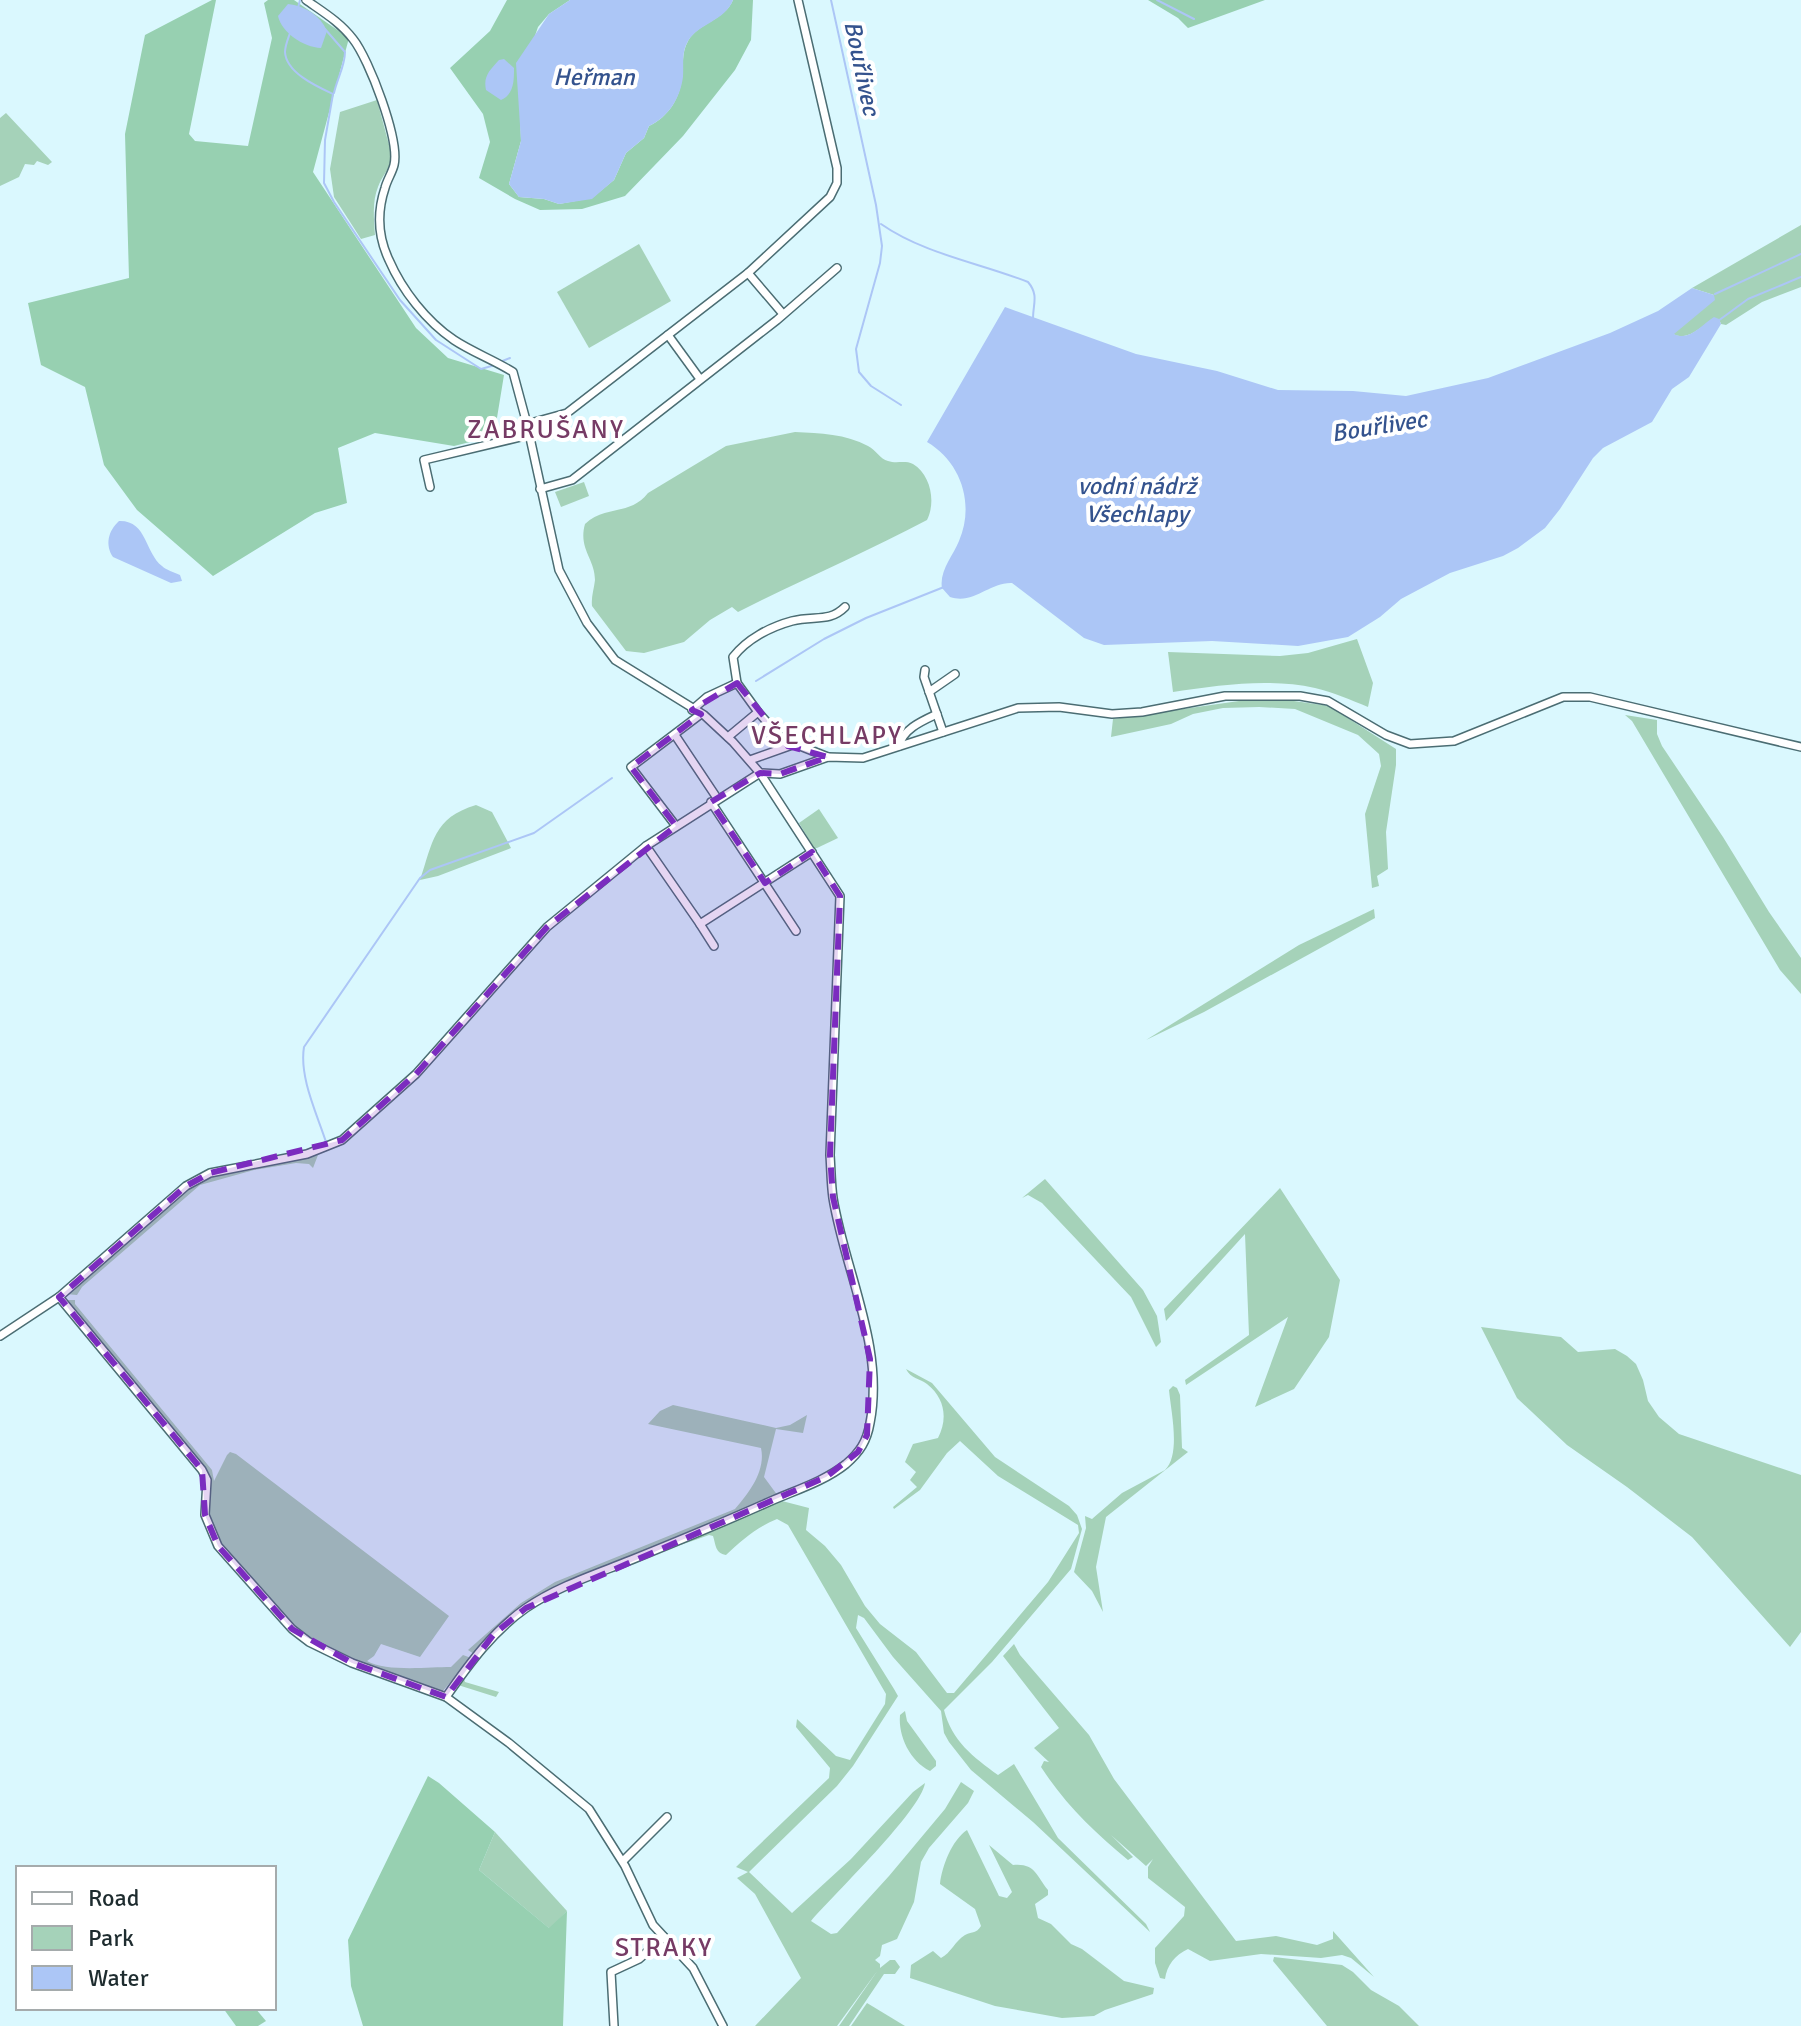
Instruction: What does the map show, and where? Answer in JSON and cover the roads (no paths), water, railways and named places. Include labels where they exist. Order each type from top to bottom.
[{"type":"street","points":[[306,0],[341,26],[355,41],[380,96],[395,154],[381,204],[381,236],[388,259],[420,309],[446,334],[513,372],[559,570],[602,646],[628,670],[696,712],[728,737],[750,760],[840,896],[830,1155],[833,1197],[870,1359],[871,1421],[864,1443],[849,1461],[826,1477],[556,1590],[526,1608],[494,1634],[465,1668],[446,1697]]},
{"type":"street","points":[[527,424],[567,413],[748,273],[820,208],[837,183],[837,168],[798,0]]},
{"type":"street","points":[[540,489],[572,480],[837,268]]},
{"type":"street","points":[[748,273],[783,314]]},
{"type":"street","points":[[668,335],[700,379]]},
{"type":"street","points":[[430,487],[424,460],[529,435]]},
{"type":"street","points":[[788,746],[737,683],[733,657],[742,646],[762,633],[792,621],[835,617],[845,607]]},
{"type":"street","points":[[925,670],[924,677],[943,732]]},
{"type":"street","points":[[929,692],[955,674]]},
{"type":"street","points":[[676,826],[631,767],[675,735],[707,697],[737,683]]},
{"type":"street","points":[[0,1336],[59,1297],[186,1186],[210,1173],[307,1154],[342,1140],[416,1074],[547,927],[646,846],[760,773],[780,774],[828,757],[863,758],[1018,708],[1059,707],[1112,714],[1142,712],[1225,696],[1300,696],[1328,701],[1386,735],[1410,744],[1454,741],[1563,697],[1590,697],[1801,747]]},
{"type":"street","points":[[728,737],[758,712]]},
{"type":"street","points":[[899,746],[909,730],[937,714]]},
{"type":"street","points":[[675,735],[796,931]]},
{"type":"street","points":[[750,760],[788,746],[807,748],[828,757]]},
{"type":"street","points":[[646,846],[714,946]]},
{"type":"street","points":[[700,924],[812,852]]},
{"type":"street","points":[[59,1297],[202,1470],[207,1480],[205,1515],[218,1546],[292,1629],[309,1642],[352,1663],[446,1697],[509,1743],[589,1809],[623,1861],[653,1925],[693,1968],[723,2026]]},
{"type":"street","points":[[623,1861],[667,1817]]},
{"type":"street","points":[[614,2026],[611,1972],[639,1959],[664,1937]]},
{"type":"water","name":"Heřman","points":[[570,0],[733,0],[724,13],[688,41],[676,100],[662,118],[649,126],[644,138],[626,153],[614,180],[592,199],[559,204],[519,197],[509,184],[521,141],[516,63],[549,14]]},
{"type":"water","points":[[288,4],[306,9],[320,20],[327,31],[321,48],[301,42],[284,28],[278,16]]},
{"type":"water","points":[[504,59],[514,68],[514,78],[511,91],[501,100],[486,90],[486,81],[493,67]]},
{"type":"water","name":"vodní nádrž Všechlapy","points":[[1692,288],[1714,295],[1715,300],[1674,334],[1685,336],[1695,332],[1714,317],[1721,324],[1689,377],[1672,389],[1652,422],[1603,448],[1545,528],[1518,548],[1450,573],[1401,599],[1348,637],[1298,646],[1212,641],[1104,645],[1084,638],[1012,583],[959,599],[950,597],[942,588],[944,570],[964,527],[965,499],[962,485],[949,461],[927,442],[1005,307],[1136,354],[1217,371],[1278,390],[1353,391],[1406,396],[1488,378],[1610,333],[1658,311]]},
{"type":"water","points":[[119,521],[135,526],[156,560],[180,575],[182,581],[171,583],[113,557],[109,538]]},
{"type":"waterway","points":[[298,8],[300,0]]},
{"type":"waterway","name":"Bouřlivec","points":[[831,0],[876,205],[882,246],[856,349],[859,372],[871,386],[901,405]]},
{"type":"waterway","points":[[1157,0],[1194,19]]},
{"type":"waterway","points":[[325,29],[345,52],[334,93]]},
{"type":"waterway","points":[[290,33],[285,52],[291,66],[304,78],[333,94],[325,140],[324,183],[334,202],[400,300],[436,340],[481,369],[495,365]]},
{"type":"waterway","points":[[881,224],[934,251],[1028,282],[1034,295],[1033,318]]},
{"type":"waterway","name":"Bouřlivec","points":[[1715,294],[1801,254]]},
{"type":"waterway","points":[[1718,321],[1748,299],[1801,277]]},
{"type":"waterway","points":[[500,362],[510,358]]},
{"type":"waterway","points":[[756,681],[824,639],[866,618],[944,587]]},
{"type":"waterway","points":[[326,1142],[306,1083],[304,1047],[420,878],[430,870],[534,833],[612,778]]},
{"type":"district","name":"ZABRUŠANY","points":[[546,429]]},
{"type":"district","name":"VŠECHLAPY","points":[[827,735]]},
{"type":"district","name":"STRAKY","points":[[664,1947]]}]
